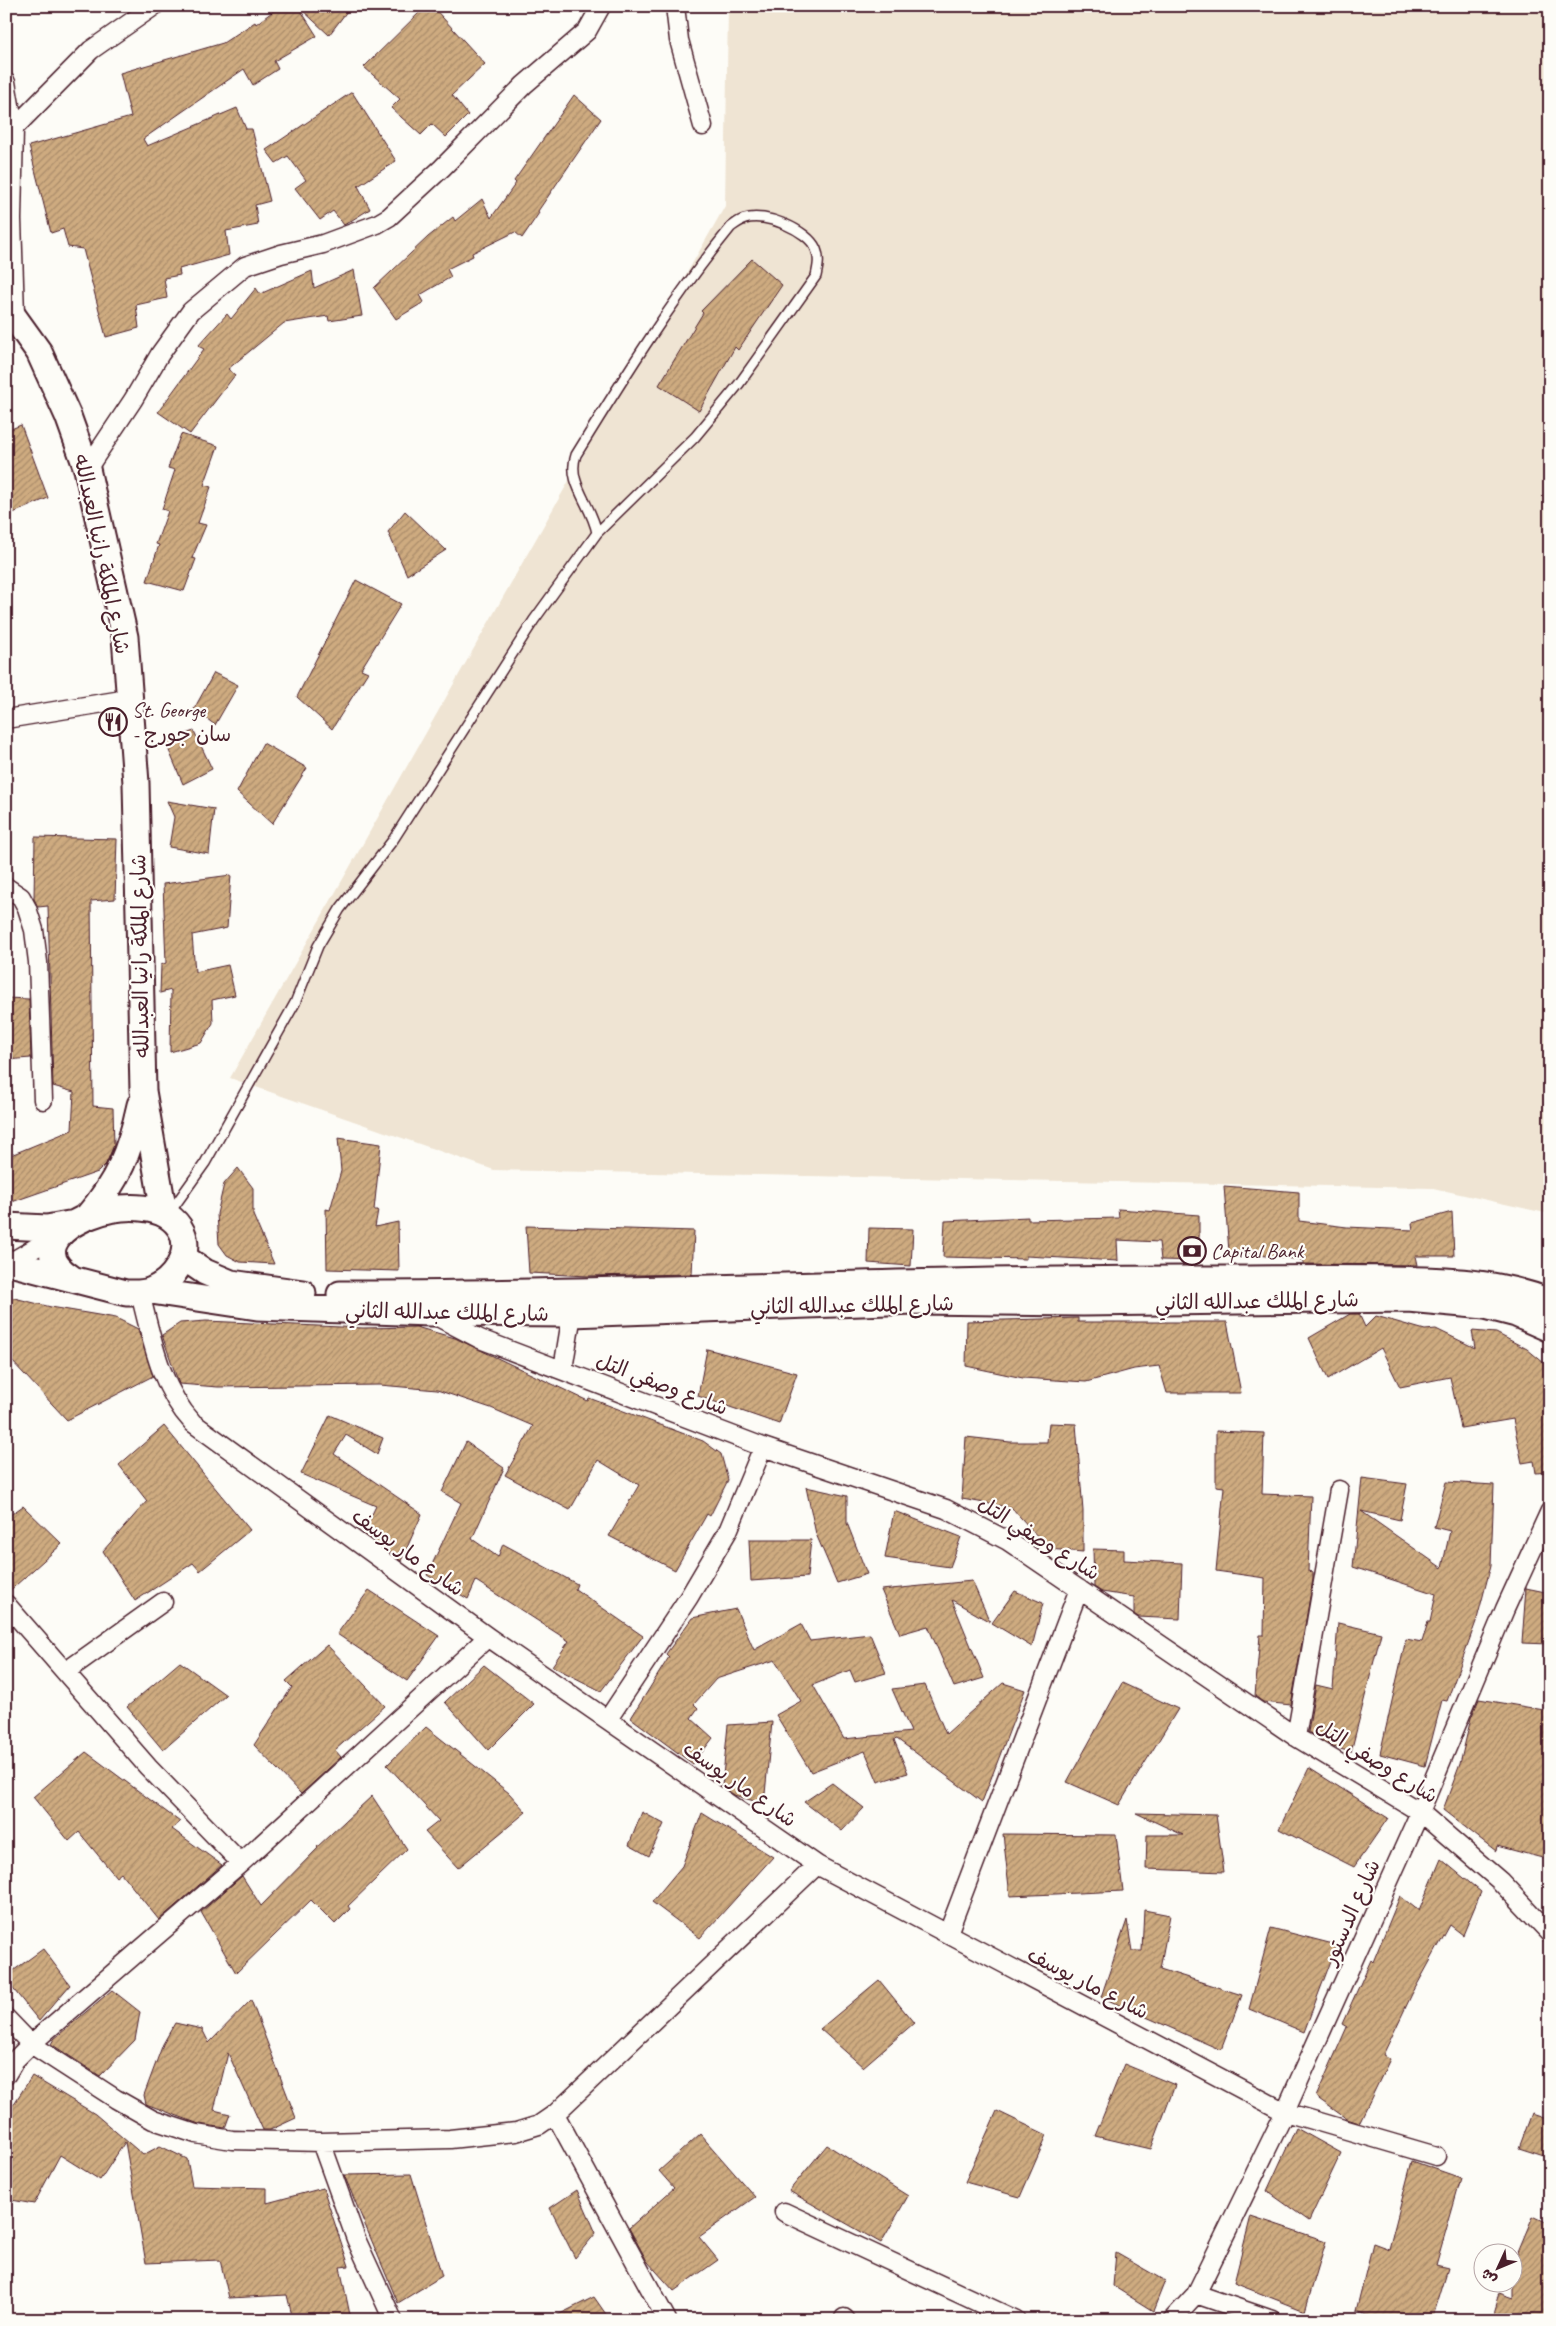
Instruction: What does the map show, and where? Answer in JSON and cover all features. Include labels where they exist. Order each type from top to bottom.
[{"type":"main road","name":"شارع الملكة رانيا العبدالله","points":[[10,311],[39,352],[55,384],[86,468],[125,637],[128,699],[136,783],[143,1091],[166,1214]]},
{"type":"main road","name":"شارع الملكة رانيا العبدالله","points":[[72,1225],[102,1200],[125,1162],[133,1140],[143,1091]]},
{"type":"main road","points":[[6,1226],[47,1228],[72,1225],[124,1208],[143,1208],[166,1214],[182,1233],[185,1245],[183,1257],[176,1272],[165,1283],[145,1292],[126,1294],[70,1277],[7,1264]]},
{"type":"main road","points":[[70,1277],[59,1270],[53,1258],[53,1245],[72,1225]]},
{"type":"main road","name":"شارع الملك عبدالله الثاني","points":[[183,1257],[205,1272],[231,1283],[260,1289],[307,1294],[635,1291],[736,1286],[1130,1278],[1360,1278],[1450,1280],[1484,1284],[1526,1292],[1550,1302]]},
{"type":"main road","name":"شارع الملك عبدالله الثاني","points":[[145,1292],[257,1307],[430,1313],[572,1314],[914,1301],[1083,1303],[1408,1299],[1485,1306],[1516,1314],[1550,1329]]},
{"type":"street","points":[[14,128],[91,50],[154,6]]},
{"type":"street","points":[[86,468],[133,400],[160,354],[191,311],[245,266],[281,254],[323,244],[377,224],[389,217],[442,168],[524,85],[587,31],[601,6]]},
{"type":"street","points":[[675,6],[679,40],[703,126]]},
{"type":"street","points":[[6,82],[14,128],[10,311]]},
{"type":"street","points":[[6,719],[128,699]]},
{"type":"street","points":[[6,887],[21,897],[27,908],[34,930],[38,962],[43,1100]]},
{"type":"street","points":[[7,1264],[72,1225]]},
{"type":"street","name":"شارع مار يوسف","points":[[145,1292],[160,1369],[172,1395],[193,1424],[488,1637],[817,1865],[948,1933],[1038,1984],[1285,2112],[1436,2156]]},
{"type":"street","name":"شارع وصفي التل","points":[[430,1313],[480,1338],[763,1447],[946,1509],[1008,1541],[1296,1737],[1420,1812],[1500,1881],[1550,1934]]},
{"type":"street","points":[[563,1369],[572,1314]]},
{"type":"street","points":[[608,1720],[689,1596],[728,1531],[763,1447]]},
{"type":"street","points":[[1296,1737],[1339,1490]]},
{"type":"street","name":"شارع الدستور","points":[[1172,2320],[1196,2294],[1285,2112],[1420,1812],[1505,1609],[1550,1511]]},
{"type":"street","points":[[948,1933],[1079,1589]]},
{"type":"street","points":[[65,1672],[163,1602]]},
{"type":"street","points":[[6,1604],[148,1767],[241,1863]]},
{"type":"street","points":[[6,2075],[15,2060],[32,2044],[241,1863],[488,1637]]},
{"type":"street","points":[[6,2018],[32,2044],[116,2099],[153,2120],[196,2134],[232,2140],[321,2142],[422,2140],[491,2135],[532,2127],[555,2114],[817,1865]]},
{"type":"street","points":[[555,2114],[667,2320]]},
{"type":"street","points":[[321,2142],[356,2239],[392,2320]]},
{"type":"street","points":[[784,2212],[1016,2320]]},
{"type":"street","points":[[1196,2294],[1272,2320]]},
{"type":"lane","points":[[166,1214],[205,1164],[295,1003],[318,946],[340,909],[393,840],[534,620],[597,533],[695,437],[739,384],[816,276],[819,263],[817,250],[798,231],[777,221],[758,217],[745,219],[731,227],[656,330],[602,412],[572,465],[573,477],[592,512],[597,533]]},
{"type":"shaded area","points":[[728,6],[1550,6],[1550,1214],[1433,1188],[494,1170],[230,1078],[725,206]]},
{"type":"building","points":[[280,6],[298,6],[317,36],[274,61],[278,69],[253,85],[244,69],[143,139],[147,146],[237,108],[246,129],[252,129],[270,201],[255,205],[258,225],[226,231],[229,255],[179,269],[180,275],[164,278],[167,298],[136,305],[139,328],[106,337],[83,249],[68,247],[63,229],[51,233],[29,146],[131,117],[120,73],[223,43],[255,22],[256,24]]},
{"type":"building","points":[[298,6],[351,6],[329,35]]},
{"type":"building","points":[[426,6],[432,6],[485,64],[452,95],[468,115],[446,137],[432,124],[421,135],[391,108],[400,99],[364,67]]},
{"type":"building","points":[[352,92],[396,161],[358,186],[370,209],[344,225],[333,211],[320,220],[295,188],[306,180],[288,156],[276,163],[266,150]]},
{"type":"building","points":[[574,95],[601,119],[538,211],[539,213],[522,238],[515,232],[472,253],[473,256],[447,269],[451,277],[420,295],[424,302],[396,319],[374,288],[428,237],[453,217],[455,221],[482,199],[491,218],[516,183],[514,181]]},
{"type":"building","points":[[752,259],[782,285],[738,350],[735,347],[699,411],[659,385],[703,313],[701,311]]},
{"type":"building","points":[[354,270],[362,316],[329,321],[328,316],[284,323],[228,369],[235,375],[190,434],[158,412],[204,349],[198,346],[227,314],[231,319],[256,288],[260,294],[312,271],[314,288]]},
{"type":"building","points":[[21,425],[48,498],[6,516],[6,431]]},
{"type":"building","points":[[181,434],[218,446],[204,485],[211,487],[198,523],[206,525],[192,558],[196,559],[184,591],[147,581],[159,545],[156,544],[168,511],[162,509],[175,470],[168,468]]},
{"type":"building","points":[[405,511],[446,550],[407,575],[388,532]]},
{"type":"building","points":[[356,580],[401,604],[361,669],[368,672],[332,729],[297,697]]},
{"type":"building","points":[[214,673],[238,685],[215,725],[194,709]]},
{"type":"building","points":[[194,731],[212,769],[183,784],[165,741]]},
{"type":"building","points":[[263,743],[307,768],[272,824],[237,792]]},
{"type":"building","points":[[167,801],[214,809],[209,854],[169,847],[174,817]]},
{"type":"building","points":[[35,837],[117,839],[115,899],[91,901],[93,1106],[113,1108],[114,1145],[106,1164],[98,1172],[6,1204],[6,1157],[72,1130],[74,1092],[53,1086],[48,906],[38,907],[34,899]]},
{"type":"building","points":[[231,875],[227,928],[192,935],[195,972],[228,965],[235,995],[212,1000],[213,1023],[201,1043],[170,1052],[171,990],[160,993],[161,965],[166,963],[163,884]]},
{"type":"building","points":[[6,998],[29,999],[31,1058],[6,1060]]},
{"type":"building","points":[[338,1138],[381,1144],[374,1210],[378,1210],[375,1227],[398,1222],[399,1271],[327,1269],[326,1209],[330,1210],[341,1171]]},
{"type":"building","points":[[238,1168],[253,1188],[253,1215],[274,1264],[240,1262],[227,1255],[219,1244],[217,1214],[224,1184]]},
{"type":"building","points":[[1224,1186],[1299,1192],[1299,1221],[1347,1227],[1413,1230],[1412,1223],[1452,1212],[1454,1256],[1415,1256],[1417,1265],[1303,1264],[1303,1260],[1229,1252]]},
{"type":"building","points":[[1118,1209],[1199,1215],[1199,1261],[1161,1260],[1159,1242],[1117,1240],[1118,1261],[1026,1256],[1026,1259],[943,1257],[945,1221],[1028,1217],[1028,1220],[1119,1218]]},
{"type":"building","points":[[526,1226],[694,1231],[692,1274],[588,1276],[529,1273]]},
{"type":"building","points":[[869,1228],[913,1229],[911,1266],[868,1263]]},
{"type":"building","points":[[6,1296],[51,1307],[116,1318],[138,1329],[153,1376],[67,1420],[11,1360],[6,1358]]},
{"type":"building","points":[[1350,1314],[1359,1314],[1365,1327],[1376,1316],[1425,1330],[1436,1329],[1475,1348],[1472,1331],[1496,1333],[1527,1349],[1550,1368],[1550,1472],[1536,1473],[1534,1461],[1522,1463],[1513,1419],[1461,1428],[1450,1377],[1400,1387],[1381,1348],[1328,1379],[1309,1338]]},
{"type":"building","points":[[1078,1318],[1078,1322],[1227,1322],[1241,1393],[1167,1393],[1159,1366],[1134,1369],[1086,1382],[1023,1378],[966,1366],[967,1321]]},
{"type":"building","points":[[206,1321],[363,1328],[416,1327],[455,1338],[588,1401],[589,1398],[703,1441],[721,1454],[728,1480],[710,1516],[707,1514],[675,1570],[609,1536],[639,1485],[598,1460],[570,1510],[505,1475],[533,1426],[491,1408],[437,1390],[380,1385],[218,1387],[179,1384],[162,1335],[180,1323]]},
{"type":"building","points":[[707,1349],[797,1373],[779,1424],[698,1396]]},
{"type":"building","points":[[330,1415],[383,1438],[377,1454],[346,1435],[334,1454],[422,1514],[401,1561],[363,1533],[376,1506],[301,1474]]},
{"type":"building","points":[[1049,1423],[1076,1424],[1083,1511],[1083,1552],[1049,1549],[1012,1508],[962,1499],[966,1437],[1010,1442],[1047,1442]]},
{"type":"building","points":[[164,1426],[250,1530],[200,1571],[193,1563],[135,1601],[103,1551],[147,1501],[119,1465]]},
{"type":"building","points":[[1216,1431],[1264,1433],[1262,1494],[1311,1496],[1308,1571],[1313,1572],[1313,1580],[1291,1705],[1263,1702],[1255,1696],[1260,1635],[1264,1635],[1265,1578],[1216,1571],[1224,1487],[1216,1486]]},
{"type":"building","points":[[466,1442],[504,1468],[472,1539],[498,1557],[503,1544],[577,1584],[575,1589],[643,1636],[601,1691],[552,1666],[569,1641],[476,1581],[468,1599],[427,1575],[461,1503],[442,1492]]},
{"type":"building","points":[[1362,1478],[1407,1484],[1400,1520],[1361,1511],[1442,1568],[1450,1531],[1434,1527],[1446,1482],[1494,1485],[1491,1565],[1477,1619],[1447,1701],[1442,1700],[1425,1766],[1380,1754],[1406,1639],[1422,1642],[1428,1622],[1430,1622],[1436,1594],[1353,1567]]},
{"type":"building","points":[[806,1487],[847,1496],[847,1523],[867,1574],[837,1583],[816,1534]]},
{"type":"building","points":[[23,1506],[62,1544],[6,1594],[6,1518]]},
{"type":"building","points":[[894,1511],[961,1537],[950,1567],[885,1558]]},
{"type":"building","points":[[749,1540],[811,1540],[807,1577],[751,1581]]},
{"type":"building","points":[[1093,1549],[1124,1550],[1124,1560],[1182,1563],[1180,1619],[1138,1617],[1134,1614],[1134,1597],[1102,1592],[1094,1587]]},
{"type":"building","points":[[972,1581],[990,1622],[952,1600],[984,1678],[954,1687],[928,1626],[900,1634],[881,1590]]},
{"type":"building","points":[[1526,1588],[1550,1593],[1550,1644],[1522,1643]]},
{"type":"building","points":[[369,1590],[439,1636],[407,1681],[337,1634]]},
{"type":"building","points":[[1015,1591],[1043,1603],[1032,1647],[992,1623]]},
{"type":"building","points":[[736,1609],[754,1650],[801,1624],[810,1641],[870,1634],[886,1673],[855,1682],[850,1670],[813,1685],[844,1739],[911,1732],[892,1689],[925,1685],[946,1734],[1003,1683],[1025,1690],[982,1802],[897,1739],[894,1740],[908,1773],[878,1782],[865,1751],[811,1772],[776,1715],[801,1701],[775,1660],[716,1679],[694,1704],[698,1708],[691,1718],[713,1738],[693,1764],[631,1718],[669,1657],[666,1654],[692,1618]]},
{"type":"building","points":[[1338,1623],[1381,1633],[1351,1752],[1333,1747],[1308,1732],[1316,1685],[1333,1689]]},
{"type":"building","points":[[327,1645],[385,1706],[335,1750],[341,1757],[301,1794],[254,1745],[292,1687],[286,1681]]},
{"type":"building","points":[[180,1662],[226,1695],[163,1750],[127,1707]]},
{"type":"building","points":[[484,1665],[534,1704],[488,1750],[445,1702]]},
{"type":"building","points":[[1122,1683],[1178,1709],[1119,1805],[1067,1782]]},
{"type":"building","points":[[1479,1699],[1550,1711],[1550,1785],[1546,1801],[1550,1802],[1550,1860],[1497,1846],[1496,1851],[1443,1810],[1460,1764],[1471,1718]]},
{"type":"building","points":[[772,1722],[764,1804],[734,1795],[722,1786],[728,1725]]},
{"type":"building","points":[[426,1727],[509,1793],[526,1812],[458,1868],[425,1832],[439,1821],[387,1765]]},
{"type":"building","points":[[86,1752],[180,1822],[172,1829],[222,1865],[159,1920],[121,1873],[116,1877],[79,1832],[69,1841],[33,1797]]},
{"type":"building","points":[[1309,1768],[1388,1818],[1354,1867],[1279,1829]]},
{"type":"building","points":[[832,1783],[864,1808],[842,1831],[804,1802]]},
{"type":"building","points":[[372,1796],[407,1849],[348,1906],[350,1909],[335,1924],[311,1900],[236,1973],[201,1912],[242,1876],[261,1906],[317,1847]]},
{"type":"building","points":[[642,1812],[664,1824],[649,1856],[629,1845]]},
{"type":"building","points":[[702,1813],[773,1857],[700,1938],[652,1902],[682,1866]]},
{"type":"building","points":[[1136,1813],[1216,1815],[1224,1872],[1146,1869],[1147,1835],[1183,1835]]},
{"type":"building","points":[[1003,1834],[1116,1835],[1123,1891],[1010,1896]]},
{"type":"building","points":[[1441,1859],[1481,1892],[1463,1935],[1450,1925],[1412,1994],[1383,2055],[1390,2059],[1359,2123],[1347,2119],[1316,2097],[1347,2027],[1342,2024],[1371,1960],[1373,1962],[1400,1896],[1419,1911]]},
{"type":"building","points":[[1144,1910],[1170,1915],[1160,1969],[1242,1995],[1221,2050],[1101,1997],[1127,1920],[1132,1951],[1142,1951]]},
{"type":"building","points":[[1271,1928],[1337,1945],[1304,2032],[1249,2009]]},
{"type":"building","points":[[43,1949],[70,1985],[39,2021],[6,1980],[6,1976]]},
{"type":"building","points":[[879,1980],[914,2023],[863,2067],[820,2029]]},
{"type":"building","points":[[112,1990],[140,2012],[135,2040],[100,2076],[51,2044],[54,2039]]},
{"type":"building","points":[[251,2000],[296,2118],[270,2130],[263,2130],[228,2053],[214,2110],[230,2114],[225,2128],[199,2124],[146,2104],[144,2095],[163,2044],[175,2023],[202,2029],[209,2043]]},
{"type":"building","points":[[1124,2064],[1175,2085],[1151,2149],[1095,2136]]},
{"type":"building","points":[[32,2076],[95,2114],[143,2155],[160,2146],[187,2159],[192,2186],[267,2188],[267,2203],[323,2188],[349,2266],[340,2267],[350,2315],[331,2320],[293,2320],[287,2295],[229,2298],[220,2260],[146,2263],[125,2142],[100,2180],[60,2155],[34,2204],[6,2199],[6,2116]]},
{"type":"building","points":[[997,2111],[1047,2135],[1020,2197],[965,2182]]},
{"type":"building","points":[[1532,2113],[1550,2119],[1550,2158],[1519,2148]]},
{"type":"building","points":[[1296,2128],[1341,2153],[1309,2221],[1267,2191]]},
{"type":"building","points":[[700,2134],[755,2197],[699,2237],[718,2260],[674,2291],[647,2261],[629,2228],[674,2188],[659,2171]]},
{"type":"building","points":[[827,2145],[908,2196],[881,2243],[789,2191]]},
{"type":"building","points":[[1412,2161],[1461,2178],[1436,2265],[1448,2268],[1432,2320],[1379,2320],[1356,2311],[1373,2243],[1389,2249]]},
{"type":"building","points":[[411,2174],[442,2276],[398,2303],[344,2175]]},
{"type":"building","points":[[577,2190],[596,2233],[575,2258],[550,2208]]},
{"type":"building","points":[[1251,2216],[1326,2241],[1305,2311],[1234,2283]]},
{"type":"building","points":[[1533,2216],[1550,2224],[1550,2320],[1491,2320],[1499,2294],[1514,2298],[1514,2294],[1524,2294],[1524,2244],[1521,2244]]},
{"type":"building","points":[[1116,2253],[1165,2281],[1153,2311],[1113,2286]]},
{"type":"building","points":[[594,2297],[610,2320],[548,2320]]},
{"type":"place","name":"St. George - سان جورج","points":[[113,722]]},
{"type":"place","name":"Capital Bank","points":[[1192,1251]]}]
